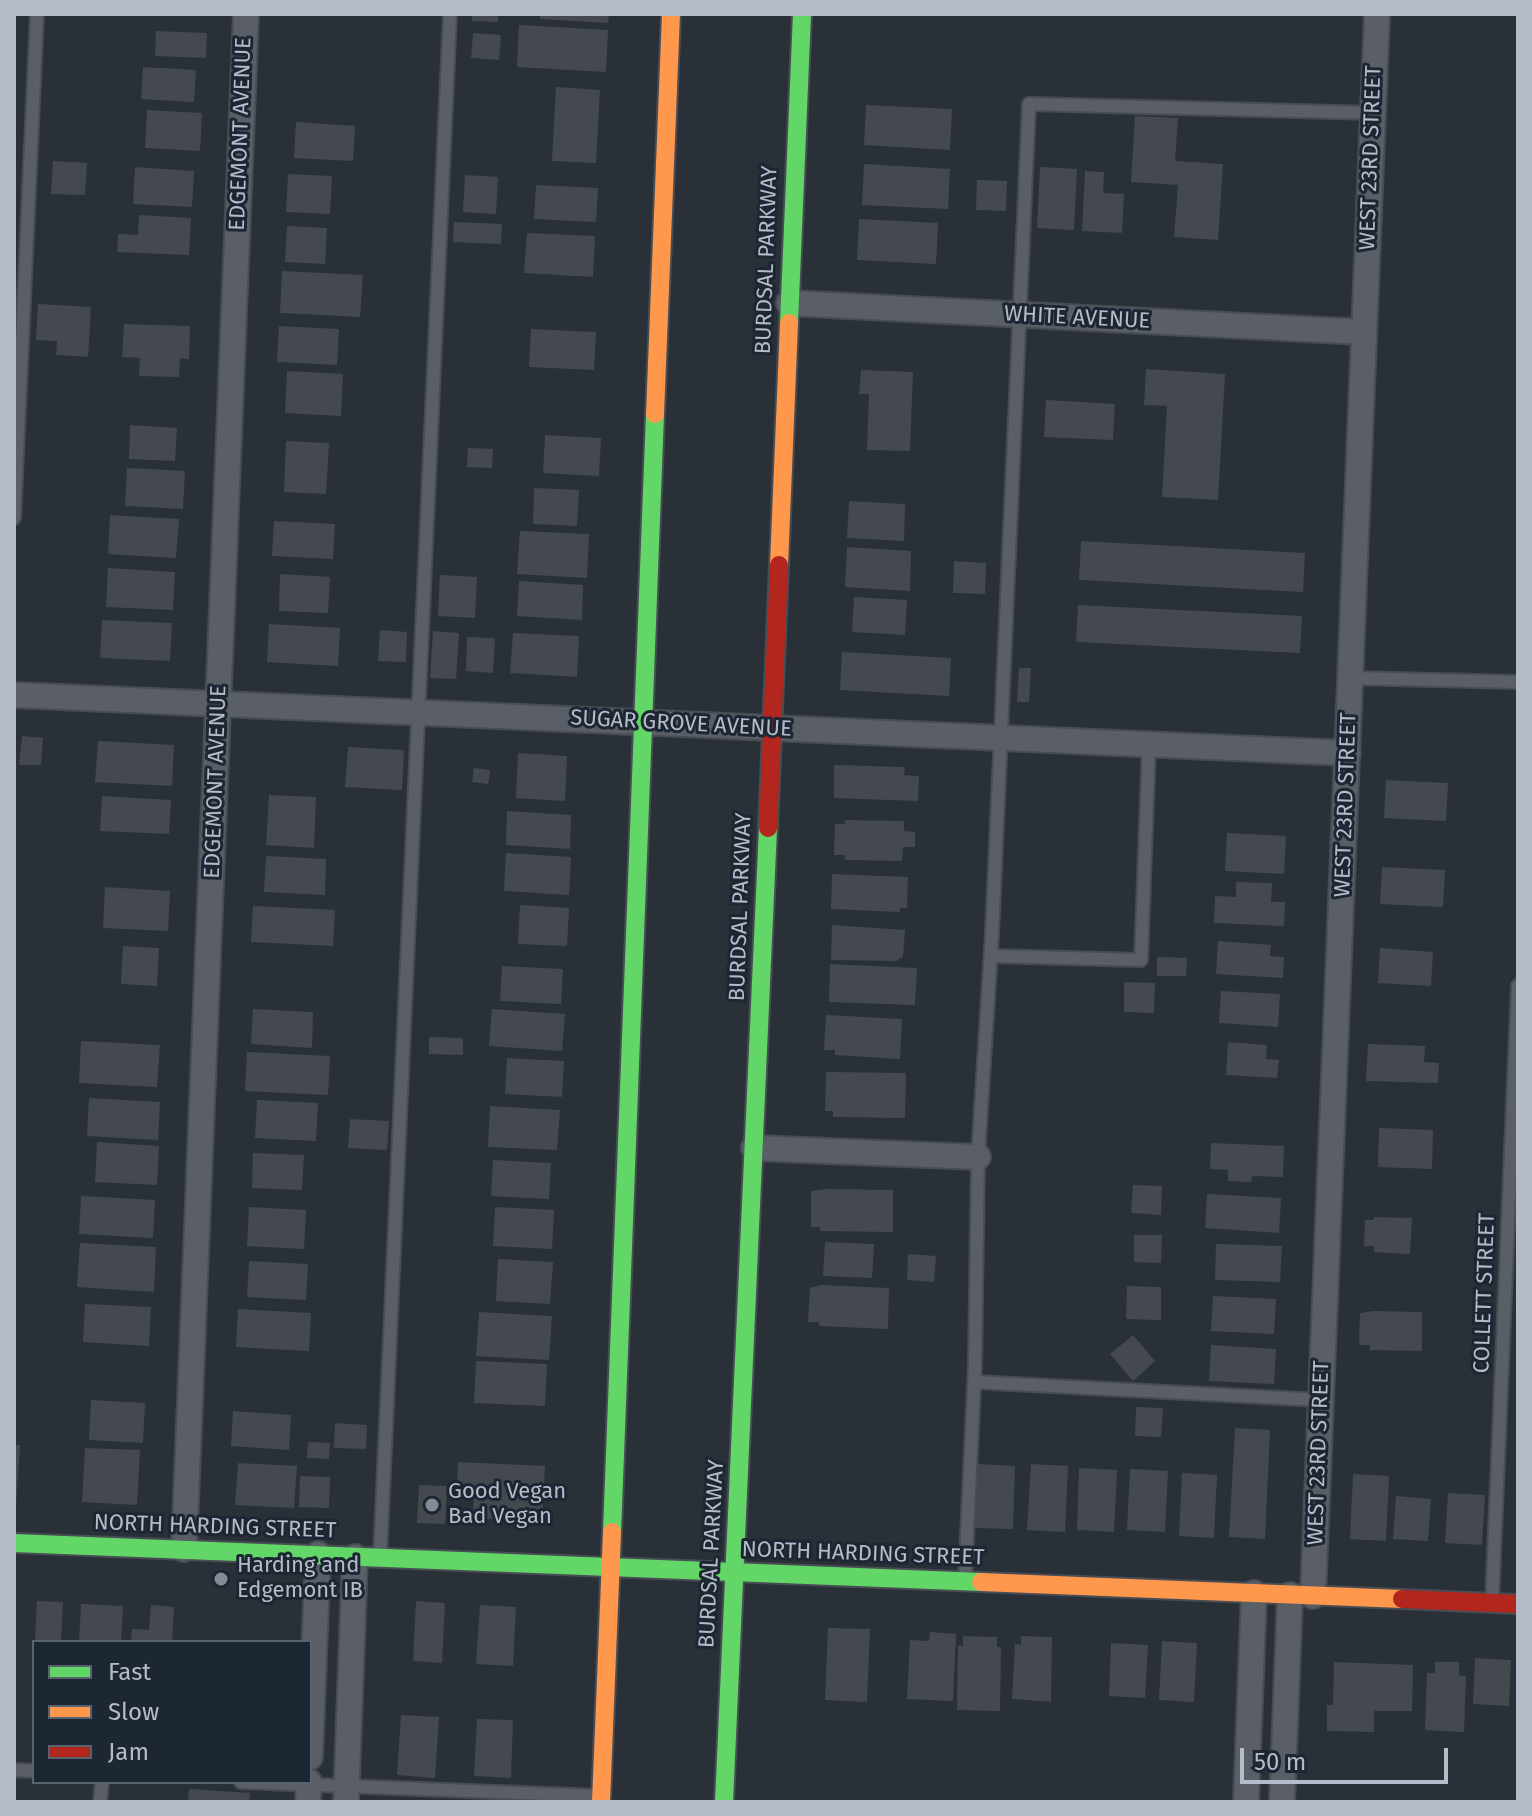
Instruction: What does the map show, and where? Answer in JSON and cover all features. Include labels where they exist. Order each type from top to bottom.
[{"type":"street","name":"EDGEMONT AVENUE","points":[[184,1549],[246,14]]},
{"type":"street","points":[[601,1799],[671,14]]},
{"type":"street","name":"BURDSAL PARKWAY","points":[[724,1802],[802,14]]},
{"type":"street","name":"WEST 23RD STREET","points":[[1282,1802],[1321,1400],[1377,14]]},
{"type":"street","name":"WHITE AVENUE","points":[[789,303],[1364,332]]},
{"type":"street","name":"SUGAR GROVE AVENUE","points":[[14,695],[1348,753]]},
{"type":"street","points":[[754,1148],[978,1157]]},
{"type":"street","name":"NORTH HARDING STREET","points":[[14,1543],[1518,1604]]},
{"type":"street","points":[[312,1706],[318,1554]]},
{"type":"street","points":[[346,1793],[367,1557]]},
{"type":"street","points":[[1246,1802],[1254,1593]]},
{"type":"lane","points":[[14,518],[37,14]]},
{"type":"lane","points":[[367,1557],[416,712],[450,14]]},
{"type":"lane","points":[[965,1582],[974,1382],[978,1157],[991,956],[1029,104],[1373,113]]},
{"type":"lane","points":[[1351,678],[1518,682]]},
{"type":"lane","points":[[991,956],[1141,960],[1149,745]]},
{"type":"lane","name":"COLLETT STREET","points":[[1492,1603],[1518,986]]},
{"type":"lane","points":[[974,1382],[1321,1400]]},
{"type":"lane","points":[[260,1784],[346,1793],[601,1799]]},
{"type":"building","points":[[472,14],[498,14],[498,22],[472,21]]},
{"type":"building","points":[[540,14],[609,14],[608,23],[540,19]]},
{"type":"building","points":[[519,25],[608,30],[606,72],[517,67]]},
{"type":"building","points":[[156,31],[207,33],[206,58],[155,56]]},
{"type":"building","points":[[473,33],[501,35],[499,60],[471,58]]},
{"type":"building","points":[[143,67],[196,70],[194,102],[141,99]]},
{"type":"building","points":[[556,87],[600,90],[596,163],[552,161]]},
{"type":"building","points":[[866,105],[952,109],[950,150],[864,145]]},
{"type":"building","points":[[147,110],[202,113],[200,151],[145,148]]},
{"type":"building","points":[[1135,116],[1178,118],[1175,161],[1223,164],[1218,240],[1174,237],[1178,185],[1131,182]]},
{"type":"building","points":[[296,122],[355,126],[353,161],[294,158]]},
{"type":"building","points":[[53,161],[87,163],[85,195],[51,194]]},
{"type":"building","points":[[864,164],[950,169],[948,209],[862,205]]},
{"type":"building","points":[[135,167],[194,171],[192,207],[133,204]]},
{"type":"building","points":[[1040,167],[1077,169],[1074,230],[1037,228]]},
{"type":"building","points":[[1085,171],[1104,172],[1103,193],[1124,194],[1122,233],[1082,231]]},
{"type":"building","points":[[288,174],[332,176],[330,214],[286,212]]},
{"type":"building","points":[[465,175],[498,177],[496,214],[463,212]]},
{"type":"building","points":[[977,180],[1007,181],[1006,211],[976,210]]},
{"type":"building","points":[[536,185],[598,188],[596,222],[534,219]]},
{"type":"building","points":[[139,215],[191,218],[189,255],[117,252],[118,234],[138,235]]},
{"type":"building","points":[[859,219],[938,223],[936,264],[857,260]]},
{"type":"building","points":[[454,222],[502,224],[501,244],[453,242]]},
{"type":"building","points":[[287,226],[327,228],[325,264],[285,262]]},
{"type":"building","points":[[527,233],[595,236],[593,277],[524,273]]},
{"type":"building","points":[[282,271],[363,275],[360,317],[280,313]]},
{"type":"building","points":[[38,304],[91,307],[88,357],[56,355],[57,341],[36,340]]},
{"type":"building","points":[[124,324],[190,326],[189,359],[180,358],[179,377],[139,376],[140,358],[122,357]]},
{"type":"building","points":[[279,326],[339,329],[337,365],[277,362]]},
{"type":"building","points":[[531,329],[596,332],[594,370],[529,367]]},
{"type":"building","points":[[1146,369],[1225,374],[1218,500],[1162,497],[1167,406],[1144,405]]},
{"type":"building","points":[[861,370],[913,372],[910,451],[867,450],[869,394],[859,394]]},
{"type":"building","points":[[287,371],[343,374],[341,416],[285,413]]},
{"type":"building","points":[[1046,400],[1115,404],[1113,440],[1044,437]]},
{"type":"building","points":[[130,425],[177,428],[175,461],[129,459]]},
{"type":"building","points":[[545,435],[601,438],[599,476],[543,473]]},
{"type":"building","points":[[286,441],[329,443],[326,494],[284,492]]},
{"type":"building","points":[[468,448],[493,449],[492,468],[467,467]]},
{"type":"building","points":[[127,468],[185,471],[183,509],[125,506]]},
{"type":"building","points":[[534,488],[579,490],[577,526],[533,524]]},
{"type":"building","points":[[849,501],[905,504],[904,541],[847,538]]},
{"type":"building","points":[[110,515],[179,519],[176,558],[108,554]]},
{"type":"building","points":[[274,521],[335,524],[333,559],[272,556]]},
{"type":"building","points":[[520,531],[589,534],[587,578],[517,574]]},
{"type":"building","points":[[1081,541],[1305,553],[1303,592],[1079,580]]},
{"type":"building","points":[[847,547],[911,551],[910,591],[845,587]]},
{"type":"building","points":[[954,561],[986,563],[985,594],[953,593]]},
{"type":"building","points":[[108,568],[175,572],[173,610],[106,607]]},
{"type":"building","points":[[280,574],[330,577],[328,613],[279,611]]},
{"type":"building","points":[[440,575],[477,577],[475,618],[438,616]]},
{"type":"building","points":[[519,581],[583,585],[582,620],[517,616]]},
{"type":"building","points":[[854,597],[907,600],[905,635],[852,632]]},
{"type":"building","points":[[1078,605],[1302,616],[1300,653],[1076,642]]},
{"type":"building","points":[[102,620],[172,623],[170,661],[100,658]]},
{"type":"building","points":[[269,624],[340,628],[338,666],[267,662]]},
{"type":"building","points":[[380,630],[407,632],[406,662],[378,661]]},
{"type":"building","points":[[433,631],[459,633],[456,679],[430,678]]},
{"type":"building","points":[[513,633],[579,636],[577,677],[510,673]]},
{"type":"building","points":[[467,637],[495,638],[493,673],[466,671]]},
{"type":"building","points":[[842,652],[951,658],[949,696],[840,690]]},
{"type":"building","points":[[1019,668],[1031,668],[1029,702],[1017,702]]},
{"type":"building","points":[[22,736],[43,738],[41,765],[19,765]]},
{"type":"building","points":[[98,741],[174,745],[172,786],[95,782]]},
{"type":"building","points":[[348,747],[404,750],[402,790],[345,787]]},
{"type":"building","points":[[518,753],[567,756],[565,801],[516,798]]},
{"type":"building","points":[[834,765],[905,767],[904,775],[919,776],[918,801],[834,798]]},
{"type":"building","points":[[474,768],[490,770],[488,784],[472,782]]},
{"type":"building","points":[[1386,780],[1448,783],[1446,821],[1384,818]]},
{"type":"building","points":[[269,795],[316,797],[314,848],[266,845]]},
{"type":"building","points":[[102,796],[171,800],[169,834],[100,831]]},
{"type":"building","points":[[507,811],[571,815],[570,849],[506,845]]},
{"type":"building","points":[[845,820],[904,821],[904,831],[915,832],[915,847],[903,847],[902,861],[845,860],[845,855],[834,855],[835,824],[845,824]]},
{"type":"building","points":[[1227,833],[1286,836],[1284,874],[1225,871]]},
{"type":"building","points":[[506,853],[571,857],[569,895],[504,891]]},
{"type":"building","points":[[266,856],[326,859],[325,895],[264,892]]},
{"type":"building","points":[[1382,867],[1445,870],[1443,907],[1380,904]]},
{"type":"building","points":[[832,874],[908,877],[907,908],[900,908],[900,912],[831,909]]},
{"type":"building","points":[[1236,882],[1272,883],[1271,902],[1285,902],[1284,926],[1214,923],[1215,896],[1236,897]]},
{"type":"building","points":[[105,887],[170,891],[168,931],[103,928]]},
{"type":"building","points":[[520,905],[569,908],[567,946],[518,944]]},
{"type":"building","points":[[253,906],[335,910],[333,946],[251,942]]},
{"type":"building","points":[[832,925],[905,930],[903,957],[896,961],[831,960]]},
{"type":"building","points":[[1218,941],[1271,945],[1270,956],[1284,957],[1283,978],[1216,974]]},
{"type":"building","points":[[123,946],[159,948],[157,986],[121,984]]},
{"type":"building","points":[[1380,948],[1433,952],[1431,986],[1378,983]]},
{"type":"building","points":[[1157,957],[1187,958],[1186,976],[1157,976]]},
{"type":"building","points":[[830,964],[917,968],[915,1005],[829,1002]]},
{"type":"building","points":[[502,966],[563,969],[561,1004],[500,1001]]},
{"type":"building","points":[[1124,982],[1155,983],[1154,1013],[1124,1012]]},
{"type":"building","points":[[1221,991],[1280,994],[1278,1027],[1219,1023]]},
{"type":"building","points":[[253,1009],[313,1012],[312,1048],[251,1044]]},
{"type":"building","points":[[492,1009],[565,1014],[562,1051],[489,1046]]},
{"type":"building","points":[[826,1015],[902,1019],[900,1059],[835,1055],[835,1050],[824,1050]]},
{"type":"building","points":[[429,1037],[463,1038],[463,1055],[429,1054]]},
{"type":"building","points":[[81,1041],[160,1045],[157,1087],[79,1083]]},
{"type":"building","points":[[1228,1042],[1267,1045],[1266,1059],[1279,1060],[1277,1078],[1226,1075]]},
{"type":"building","points":[[1368,1044],[1425,1046],[1424,1062],[1439,1063],[1438,1083],[1366,1081]]},
{"type":"building","points":[[247,1052],[330,1056],[328,1095],[245,1091]]},
{"type":"building","points":[[507,1058],[564,1061],[562,1097],[505,1094]]},
{"type":"building","points":[[826,1072],[906,1073],[905,1118],[833,1117],[833,1111],[825,1111]]},
{"type":"building","points":[[89,1098],[160,1102],[158,1140],[87,1136]]},
{"type":"building","points":[[257,1100],[318,1103],[316,1141],[255,1138]]},
{"type":"building","points":[[490,1106],[560,1110],[557,1150],[488,1147]]},
{"type":"building","points":[[350,1119],[389,1121],[387,1150],[348,1148]]},
{"type":"building","points":[[1379,1128],[1433,1130],[1432,1169],[1378,1167]]},
{"type":"building","points":[[97,1142],[159,1146],[157,1185],[95,1182]]},
{"type":"building","points":[[1211,1143],[1284,1146],[1283,1177],[1252,1176],[1251,1182],[1228,1181],[1228,1170],[1210,1169]]},
{"type":"building","points":[[253,1153],[304,1155],[302,1190],[252,1188]]},
{"type":"building","points":[[493,1160],[551,1163],[549,1199],[491,1196]]},
{"type":"building","points":[[1133,1185],[1162,1186],[1161,1215],[1131,1213]]},
{"type":"building","points":[[893,1190],[893,1232],[820,1231],[820,1227],[811,1227],[811,1191]]},
{"type":"building","points":[[1207,1194],[1281,1198],[1279,1233],[1205,1228]]},
{"type":"building","points":[[81,1196],[155,1200],[153,1238],[79,1234]]},
{"type":"building","points":[[249,1207],[306,1210],[304,1249],[247,1246]]},
{"type":"building","points":[[495,1207],[554,1210],[552,1249],[493,1246]]},
{"type":"building","points":[[1374,1217],[1412,1218],[1410,1254],[1374,1252],[1374,1246],[1364,1246],[1365,1220],[1374,1220]]},
{"type":"building","points":[[1134,1235],[1162,1235],[1161,1263],[1134,1262]]},
{"type":"building","points":[[825,1242],[874,1244],[872,1278],[823,1276]]},
{"type":"building","points":[[80,1243],[156,1247],[154,1292],[77,1287]]},
{"type":"building","points":[[1216,1244],[1282,1246],[1280,1282],[1215,1280]]},
{"type":"building","points":[[908,1254],[936,1256],[934,1282],[907,1280]]},
{"type":"building","points":[[498,1259],[553,1262],[550,1304],[496,1301]]},
{"type":"building","points":[[249,1261],[308,1264],[306,1300],[247,1297]]},
{"type":"building","points":[[821,1285],[889,1288],[888,1329],[819,1326],[819,1322],[808,1322],[810,1288]]},
{"type":"building","points":[[1127,1286],[1161,1287],[1161,1320],[1126,1319]]},
{"type":"building","points":[[1213,1296],[1276,1299],[1274,1334],[1211,1331]]},
{"type":"building","points":[[85,1304],[151,1307],[149,1346],[83,1342]]},
{"type":"building","points":[[238,1309],[311,1313],[309,1351],[236,1347]]},
{"type":"building","points":[[479,1312],[552,1316],[549,1360],[476,1356]]},
{"type":"building","points":[[1422,1312],[1422,1351],[1370,1350],[1370,1345],[1359,1345],[1360,1313]]},
{"type":"building","points":[[1133,1335],[1155,1361],[1133,1381],[1110,1354]]},
{"type":"building","points":[[1211,1345],[1276,1349],[1274,1384],[1209,1381]]},
{"type":"building","points":[[476,1361],[547,1364],[545,1406],[474,1403]]},
{"type":"building","points":[[91,1400],[145,1403],[143,1443],[89,1440]]},
{"type":"building","points":[[1136,1407],[1163,1408],[1161,1437],[1135,1436]]},
{"type":"building","points":[[233,1411],[291,1415],[289,1450],[231,1446]]},
{"type":"building","points":[[335,1423],[367,1425],[366,1449],[334,1448]]},
{"type":"building","points":[[1235,1428],[1270,1430],[1265,1539],[1229,1537]]},
{"type":"building","points":[[308,1442],[330,1443],[329,1459],[307,1458]]},
{"type":"building","points":[[14,1445],[20,1445],[16,1505],[14,1504]]},
{"type":"building","points":[[85,1448],[140,1450],[137,1505],[82,1502]]},
{"type":"building","points":[[458,1462],[545,1466],[542,1522],[473,1518],[474,1487],[457,1486]]},
{"type":"building","points":[[238,1463],[297,1466],[294,1508],[235,1505]]},
{"type":"building","points":[[977,1464],[1015,1466],[1013,1529],[974,1528]]},
{"type":"building","points":[[1031,1464],[1068,1466],[1065,1532],[1027,1530]]},
{"type":"building","points":[[1079,1468],[1117,1470],[1114,1532],[1077,1530]]},
{"type":"building","points":[[1130,1469],[1168,1471],[1165,1532],[1127,1530]]},
{"type":"building","points":[[1182,1473],[1217,1475],[1214,1538],[1179,1536]]},
{"type":"building","points":[[1353,1474],[1389,1476],[1386,1541],[1350,1539]]},
{"type":"building","points":[[300,1476],[330,1477],[329,1508],[299,1507]]},
{"type":"building","name":"Good Vegan Bad Vegan","points":[[419,1485],[447,1486],[445,1524],[417,1523]]},
{"type":"building","points":[[1448,1493],[1485,1495],[1482,1545],[1445,1543]]},
{"type":"building","points":[[1396,1496],[1431,1499],[1428,1541],[1393,1539]]},
{"type":"building","points":[[37,1601],[63,1602],[61,1640],[35,1640]]},
{"type":"building","points":[[416,1601],[445,1603],[442,1663],[413,1661]]},
{"type":"building","points":[[81,1604],[123,1606],[121,1640],[79,1640]]},
{"type":"building","points":[[151,1605],[174,1607],[172,1640],[131,1640],[132,1629],[149,1630]]},
{"type":"building","points":[[480,1605],[516,1607],[513,1666],[476,1664]]},
{"type":"building","points":[[828,1628],[870,1629],[867,1702],[825,1700]]},
{"type":"building","points":[[930,1632],[956,1634],[953,1701],[907,1699],[910,1640],[929,1641]]},
{"type":"building","points":[[963,1636],[997,1637],[997,1647],[1001,1647],[1000,1711],[957,1710],[958,1646],[963,1646]]},
{"type":"building","points":[[1021,1636],[1052,1637],[1051,1702],[1012,1699],[1015,1644],[1021,1645]]},
{"type":"building","points":[[1162,1641],[1197,1643],[1194,1702],[1159,1700]]},
{"type":"building","points":[[1111,1643],[1148,1645],[1145,1698],[1109,1696]]},
{"type":"building","points":[[1475,1658],[1511,1660],[1509,1706],[1473,1704]]},
{"type":"building","points":[[1334,1662],[1413,1665],[1412,1711],[1374,1711],[1374,1732],[1327,1731],[1327,1705],[1333,1705]]},
{"type":"building","points":[[1435,1662],[1459,1662],[1459,1676],[1466,1676],[1464,1732],[1425,1730],[1427,1673],[1435,1673]]},
{"type":"building","points":[[401,1715],[439,1717],[435,1778],[397,1775]]},
{"type":"building","points":[[477,1719],[513,1720],[511,1778],[474,1776]]},
{"type":"building","points":[[189,1789],[250,1793],[249,1802],[188,1802]]},
{"type":"traffic: fast","points":[[789,323],[802,14]]},
{"type":"traffic: fast","points":[[612,1532],[655,414]]},
{"type":"traffic: fast","points":[[724,1802],[768,828]]},
{"type":"traffic: fast","points":[[14,1543],[981,1582]]},
{"type":"traffic: slow","points":[[655,414],[671,14]]},
{"type":"traffic: slow","points":[[779,565],[789,323]]},
{"type":"traffic: slow","points":[[601,1802],[612,1532]]},
{"type":"traffic: slow","points":[[981,1582],[1402,1599]]},
{"type":"traffic: jam","points":[[768,828],[779,565]]},
{"type":"traffic: jam","points":[[1402,1599],[1518,1604]]},
{"type":"place","name":"Good Vegan Bad Vegan","points":[[432,1505]]},
{"type":"place","name":"Harding and Edgemont IB","points":[[221,1579]]}]
